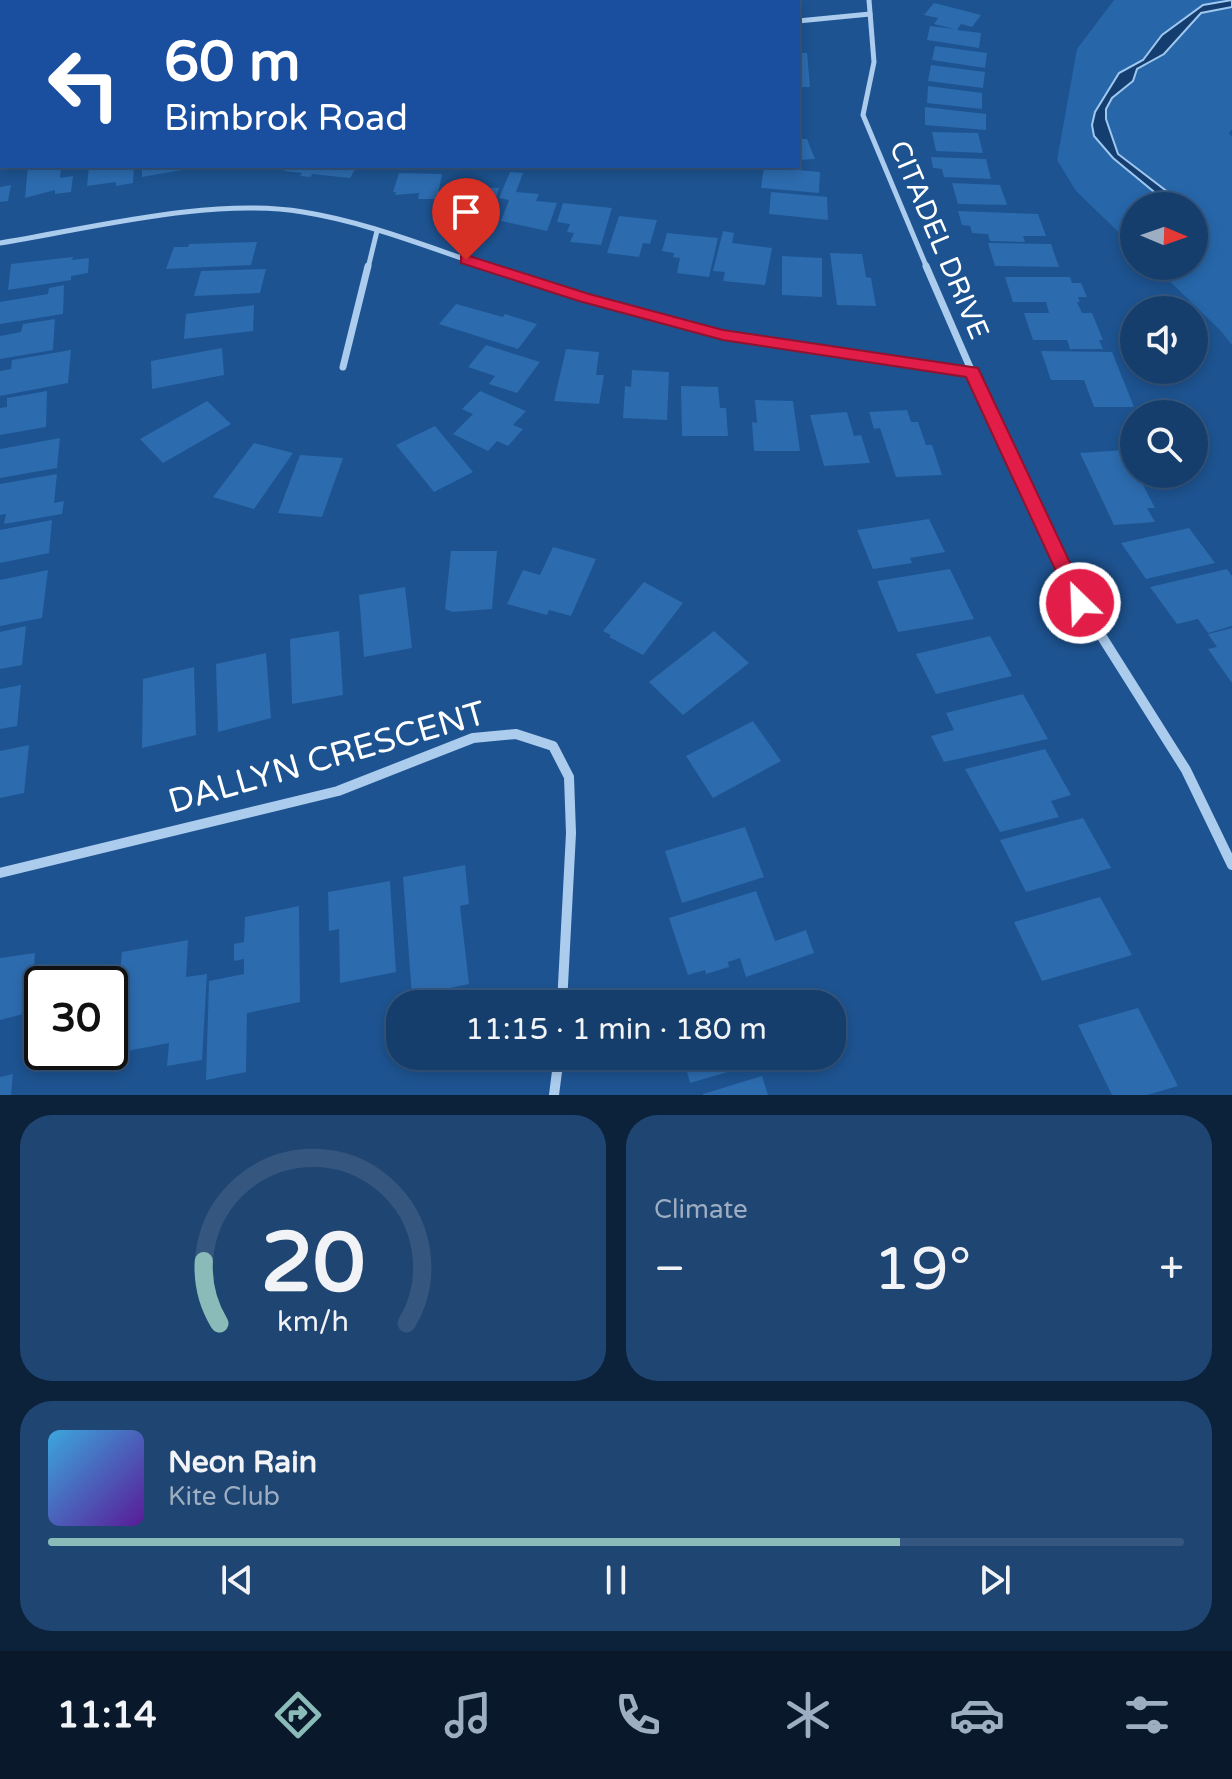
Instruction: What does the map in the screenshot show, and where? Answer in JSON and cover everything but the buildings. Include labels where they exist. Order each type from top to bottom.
[{"type":"street","name":"CITADEL DRIVE","points":[[869,0],[874,62],[863,115],[972,372],[1080,603],[1186,770],[1232,865]]},
{"type":"street","points":[[800,21],[870,14]]},
{"type":"street","points":[[0,243],[197,211],[269,209],[304,212],[377,231],[584,298],[723,335],[972,372]]},
{"type":"street","points":[[343,367],[377,231]]},
{"type":"street","name":"DALLYN CRESCENT","points":[[0,873],[326,794],[399,770],[473,738],[516,734],[553,746],[569,777],[571,833],[563,990]]},
{"type":"street","points":[[554,1095],[557,1070]]},
{"type":"shaded area","points":[[1114,0],[1232,0],[1232,129],[1229,133],[1232,137],[1232,345],[1208,318],[1208,296],[1185,296],[1168,280],[1208,280],[1208,192],[1120,192],[1120,233],[1076,191],[1057,160],[1077,49]]},
{"type":"shaded area","points":[[1232,0],[1232,7],[1201,13],[1164,54],[1137,69],[1133,81],[1112,98],[1106,109],[1106,119],[1118,154],[1168,192],[1154,192],[1113,158],[1094,136],[1092,125],[1095,112],[1119,73],[1143,60],[1162,35],[1203,5]]},
{"type":"route","points":[[466,260],[584,298],[723,335],[972,372],[1080,603]]}]
